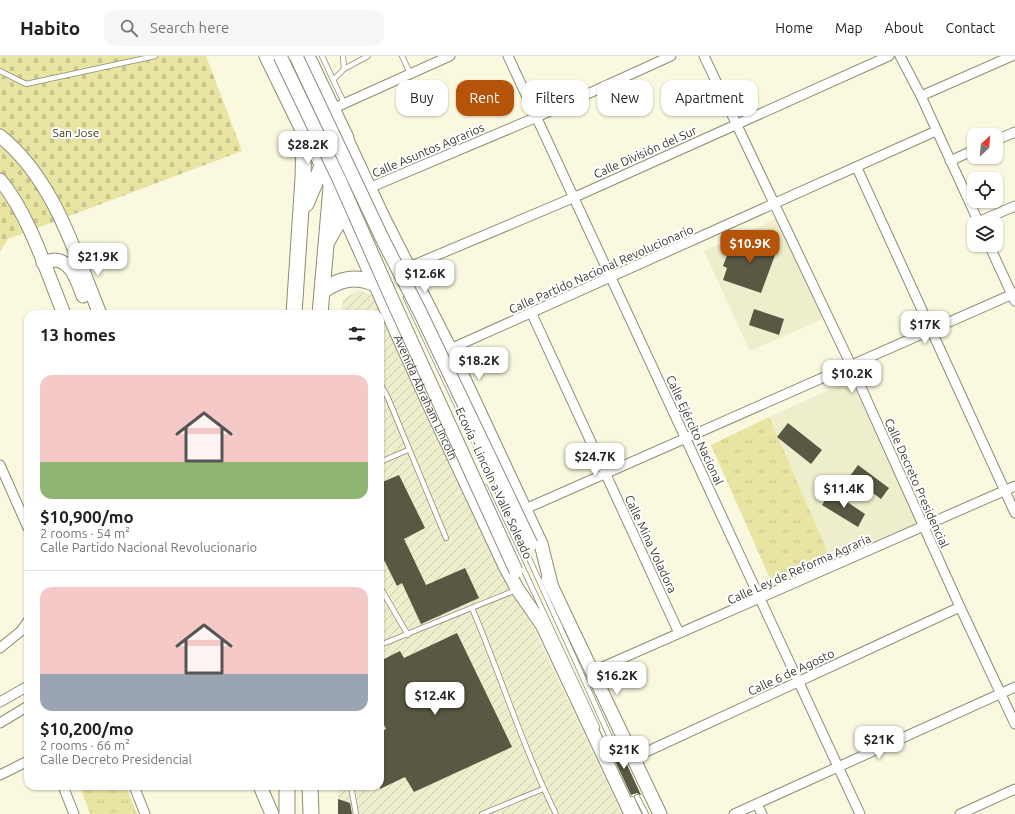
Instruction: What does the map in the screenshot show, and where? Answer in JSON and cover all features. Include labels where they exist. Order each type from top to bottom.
[{"type":"main road","name":"Avenida Abraham Lincoln","points":[[267,56],[304,132],[337,159],[355,200],[396,242],[450,349],[541,544],[552,588]]},
{"type":"main road","name":"Avenida Abraham Lincoln","points":[[307,56],[338,106],[337,159],[355,200],[365,259],[375,284],[428,402],[518,590],[543,626]]},
{"type":"main road","name":"Avenida Abraham Lincoln","points":[[289,58],[339,179],[395,306],[516,571],[631,814]]},
{"type":"main road","points":[[289,58],[420,312],[660,814]]},
{"type":"main road","points":[[294,310],[303,178],[304,132]]},
{"type":"main road","points":[[0,136],[10,145],[43,185],[56,211],[98,310]]},
{"type":"main road","points":[[299,225],[337,159]]},
{"type":"main road","points":[[320,310],[325,246],[337,159]]},
{"type":"main road","points":[[0,180],[17,207],[43,263],[62,310]]},
{"type":"main road","points":[[325,246],[355,200]]},
{"type":"main road","points":[[365,259],[374,241],[384,237],[396,242]]},
{"type":"main road","points":[[43,263],[56,260],[66,265],[72,272],[89,310]]},
{"type":"main road","points":[[322,291],[339,281],[348,278],[366,280],[375,284]]},
{"type":"main road","points":[[262,790],[272,814]]},
{"type":"main road","points":[[287,790],[287,814]]},
{"type":"main road","points":[[301,790],[311,809]]},
{"type":"main road","points":[[310,790],[311,809]]},
{"type":"street","points":[[338,106],[450,56]]},
{"type":"street","name":"Calle Ejército Nacional","points":[[508,56],[761,599],[837,768],[860,814]]},
{"type":"street","name":"Calle Asuntos Agrarios","points":[[355,200],[671,56]]},
{"type":"street","name":"Calle Decreto Presidencial","points":[[704,56],[851,365],[960,607],[1015,724]]},
{"type":"street","name":"Calle División del Sur","points":[[409,267],[575,197],[889,56]]},
{"type":"street","points":[[900,56],[921,96],[975,216]]},
{"type":"street","points":[[921,96],[1012,56]]},
{"type":"street","name":"Calle Partido Nacional Revolucionario","points":[[450,349],[775,205],[936,131]]},
{"type":"street","points":[[1003,137],[1015,132]]},
{"type":"street","points":[[950,161],[967,153]]},
{"type":"street","points":[[856,168],[1015,513]]},
{"type":"street","points":[[993,216],[1015,206]]},
{"type":"street","points":[[525,509],[851,365],[1014,296],[992,252]]},
{"type":"street","name":"Calle Mina Voladora","points":[[531,312],[679,633]]},
{"type":"street","points":[[0,465],[24,519]]},
{"type":"street","name":"Calle Ley de Reforma Agraria","points":[[591,672],[761,599],[1015,486]]},
{"type":"street","name":"Calle 6 de Agosto","points":[[633,758],[960,607]]},
{"type":"street","points":[[0,647],[21,631],[24,627]]},
{"type":"street","points":[[734,814],[1015,687]]},
{"type":"street","points":[[0,702],[24,688]]},
{"type":"street","points":[[0,723],[24,708]]},
{"type":"street","points":[[0,775],[24,763]]},
{"type":"street","points":[[960,814],[1015,789]]},
{"type":"street","points":[[65,790],[74,814]]},
{"type":"street","points":[[136,790],[145,814]]},
{"type":"street","points":[[757,804],[762,814]]},
{"type":"lane","points":[[0,71],[26,84],[155,56]]},
{"type":"lane","points":[[274,56],[337,159]]},
{"type":"lane","points":[[322,56],[333,80],[338,106]]},
{"type":"lane","points":[[343,56],[344,69]]},
{"type":"lane","points":[[333,80],[344,69],[368,56]]},
{"type":"lane","points":[[402,56],[410,73]]},
{"type":"lane","points":[[293,70],[337,159]]},
{"type":"lane","points":[[355,200],[374,241],[401,289]]},
{"type":"lane","name":"Ecovía - Lincoln a Valle Soleado","points":[[355,200],[469,453]]},
{"type":"lane","points":[[405,296],[528,556],[613,744]]},
{"type":"lane","points":[[384,390],[446,538]]},
{"type":"lane","points":[[384,460],[408,450]]},
{"type":"lane","name":"Ecovía - Lincoln a Valle Soleado","points":[[482,481],[600,733]]},
{"type":"lane","points":[[384,644],[518,590]]},
{"type":"lane","points":[[384,594],[408,635]]},
{"type":"lane","points":[[472,608],[497,668],[543,789],[556,814]]},
{"type":"lane","points":[[482,814],[543,789]]},
{"type":"lane","points":[[352,790],[356,814]]},
{"type":"lane","points":[[637,797],[646,814]]},
{"type":"lane","points":[[632,799],[639,814]]},
{"type":"shaded area","points":[[780,217],[825,318],[750,351],[704,251]]},
{"type":"shaded area","points":[[358,290],[376,297],[382,310],[342,310],[343,300]]},
{"type":"shaded area","points":[[384,314],[622,814],[338,814],[338,790],[384,790]]},
{"type":"shaded area","points":[[851,380],[920,524],[833,564],[769,417]]},
{"type":"green space","name":"San Jose","points":[[0,56],[206,56],[242,151],[8,239],[0,252]]},
{"type":"green space","points":[[769,417],[833,564],[775,590],[711,445]]},
{"type":"green space","points":[[81,790],[128,790],[137,814],[90,814]]},
{"type":"building","points":[[748,236],[778,247],[761,293],[723,280],[727,268],[723,266],[731,245],[743,249]]},
{"type":"building","points":[[754,309],[784,319],[779,335],[749,325]]},
{"type":"building","points":[[788,423],[822,450],[811,464],[777,437]]},
{"type":"building","points":[[858,465],[889,488],[881,499],[850,476]]},
{"type":"building","points":[[399,475],[425,528],[404,539],[426,585],[465,568],[479,598],[421,624],[402,583],[397,586],[384,560],[384,481]]},
{"type":"building","points":[[831,491],[865,514],[858,527],[822,505]]},
{"type":"building","points":[[457,633],[512,747],[414,792],[405,777],[384,787],[384,730],[386,729],[384,725],[384,659],[400,651],[404,658]]},
{"type":"building","points":[[617,743],[641,795],[637,793],[631,795],[608,746],[614,748]]},
{"type":"building","points":[[338,799],[350,803],[352,814],[338,814]]}]
